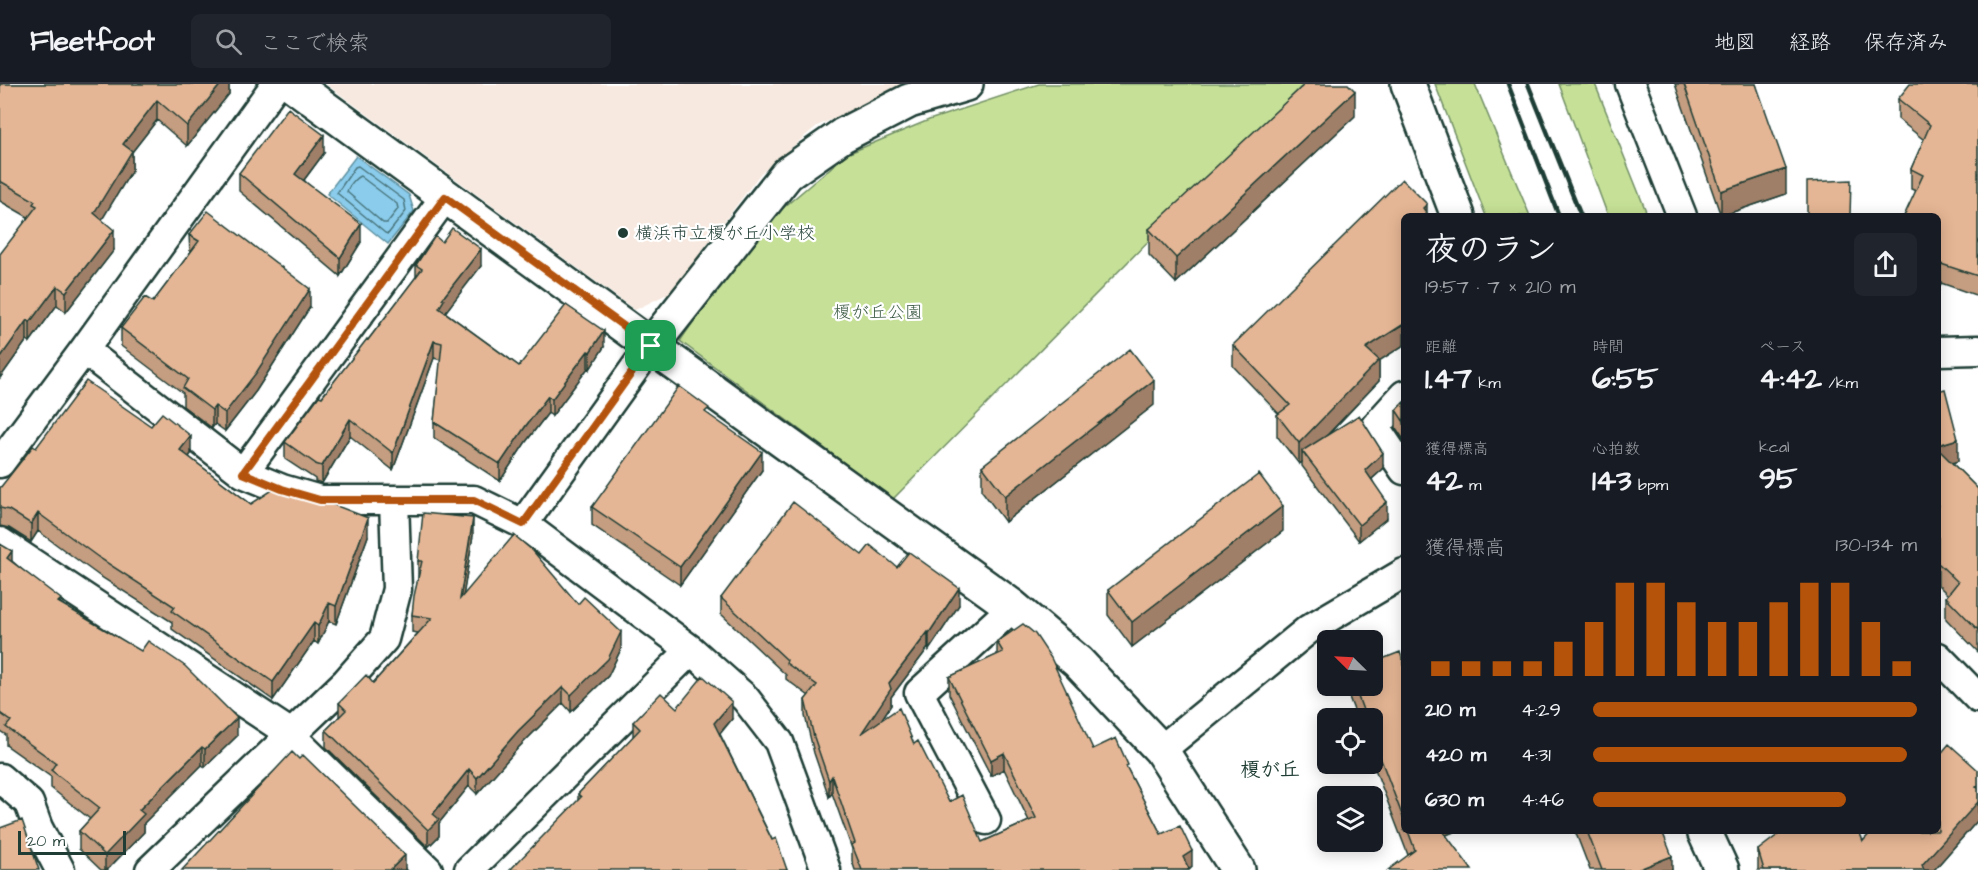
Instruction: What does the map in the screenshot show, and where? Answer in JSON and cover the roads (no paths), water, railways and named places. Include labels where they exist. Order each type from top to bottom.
[{"type":"street","points":[[0,463],[276,84]]},
{"type":"street","points":[[292,84],[1013,607],[1078,662],[1161,750],[1238,870]]},
{"type":"street","points":[[523,524],[651,346],[787,174],[843,135],[909,101],[966,84]]},
{"type":"street","points":[[1408,84],[1457,213]]},
{"type":"street","points":[[1630,84],[1682,213]]},
{"type":"street","points":[[243,473],[445,197]]},
{"type":"street","points":[[84,350],[243,473],[282,489],[320,500],[474,500],[523,524],[691,650],[745,698],[778,742],[826,870]]},
{"type":"street","points":[[1941,351],[1978,350]]},
{"type":"street","points":[[1401,398],[1375,427],[1401,466]]},
{"type":"street","points":[[150,870],[346,682],[384,639],[397,589],[394,500]]},
{"type":"street","points":[[0,542],[285,730],[428,870]]},
{"type":"street","points":[[1161,750],[1309,628],[1401,575]]},
{"type":"street","points":[[986,820],[919,693],[1013,607]]},
{"type":"street","points":[[469,870],[691,650]]},
{"type":"street","points":[[1941,660],[1978,698]]},
{"type":"street","points":[[0,778],[29,803],[38,828],[60,870]]},
{"type":"street","points":[[1705,834],[1722,870]]},
{"type":"water","points":[[356,156],[409,195],[414,211],[388,244],[327,194]]},
{"type":"railway","points":[[1508,84],[1558,213]]},
{"type":"railway","points":[[1528,84],[1580,213]]},
{"type":"place","name":"横浜市立榎が丘小学校","points":[[623,233]]},
{"type":"district","name":"榎が丘","points":[[1270,770]]},
{"type":"park label","name":"榎が丘公園","points":[[878,312]]}]
